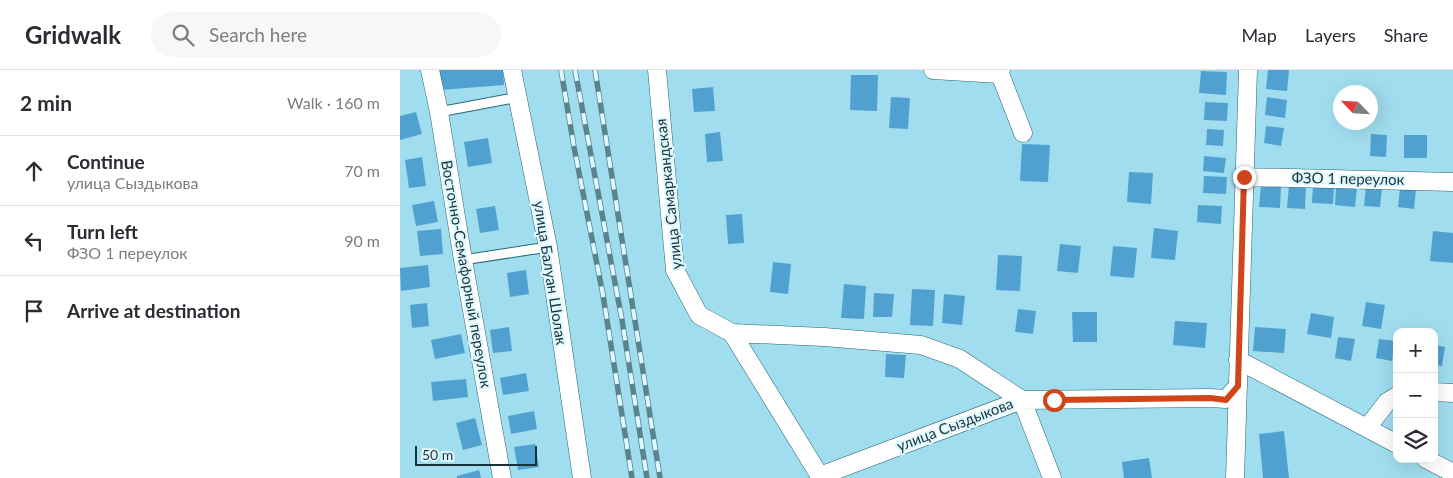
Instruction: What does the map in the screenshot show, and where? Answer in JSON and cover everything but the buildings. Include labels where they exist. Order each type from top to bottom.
[{"type":"street","name":"Восточно-Семафорный переулок","points":[[430,70],[439,112],[502,478]]},
{"type":"street","name":"улица Балуан Шолак","points":[[512,70],[548,247],[582,478]]},
{"type":"street","name":"улица Самаркандская","points":[[657,70],[674,270],[699,315],[732,333],[820,477]]},
{"type":"street","points":[[933,70],[1000,72],[1023,133]]},
{"type":"street","points":[[1235,478],[1248,70]]},
{"type":"street","name":"ФЗО 1 переулок","points":[[1244,177],[1453,182]]},
{"type":"street","points":[[732,333],[824,337],[921,345],[960,359],[1022,400],[1052,478]]},
{"type":"street","points":[[1238,360],[1393,442]]},
{"type":"street","name":"улица Сыздыкова","points":[[820,477],[1022,400],[1210,398],[1226,400],[1238,386]]},
{"type":"street","points":[[1438,392],[1453,394]]},
{"type":"street","points":[[1367,428],[1387,402],[1393,398]]},
{"type":"street","points":[[1434,463],[1453,473]]},
{"type":"lane","points":[[439,112],[518,97]]},
{"type":"lane","points":[[463,260],[548,247]]},
{"type":"railway","points":[[561,70],[603,295],[632,478]]},
{"type":"railway","points":[[575,70],[622,320],[647,478]]},
{"type":"railway","points":[[595,70],[660,478]]},
{"type":"route","points":[[1054,400],[1210,398],[1226,400],[1238,386],[1244,177]]}]
